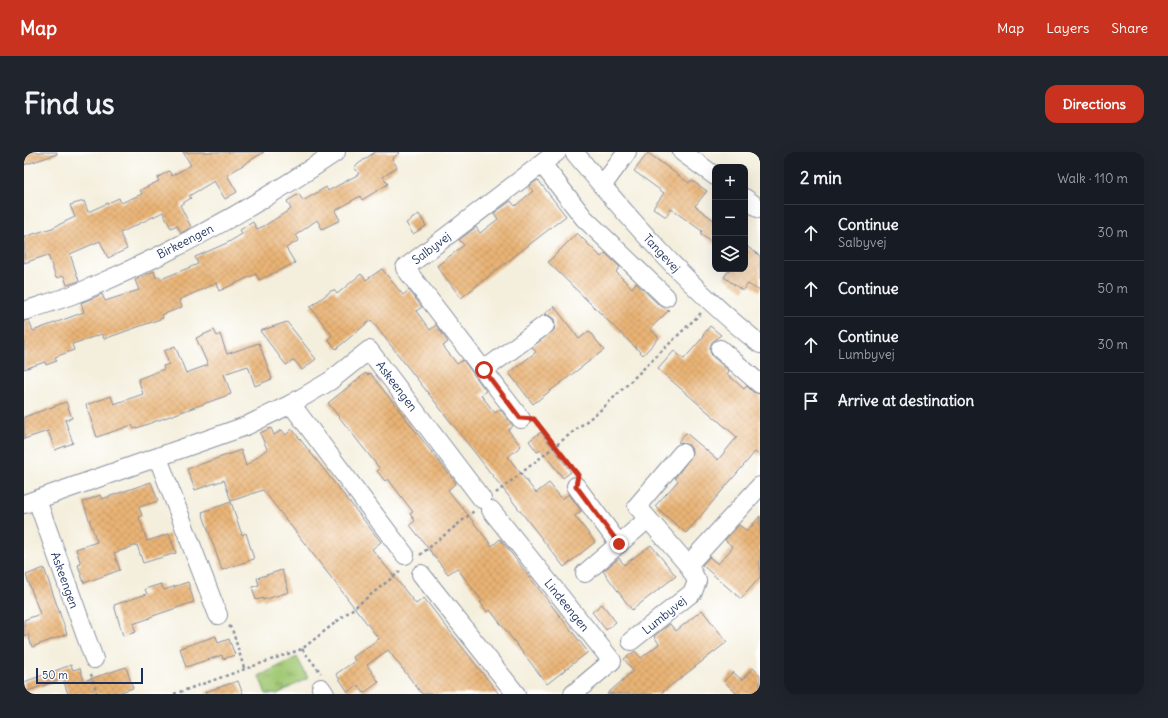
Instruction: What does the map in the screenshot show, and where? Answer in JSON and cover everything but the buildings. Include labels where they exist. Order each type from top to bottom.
[{"type":"street","name":"Birkeengen","points":[[24,311],[86,290],[192,239],[288,185],[336,152]]},
{"type":"street","name":"Salbyvej","points":[[520,419],[405,268],[557,152]]},
{"type":"street","name":"Tangevej","points":[[574,152],[664,256],[711,303],[760,344]]},
{"type":"street","points":[[602,186],[627,152]]},
{"type":"street","points":[[682,152],[712,174]]},
{"type":"street","points":[[542,164],[584,218],[666,297]]},
{"type":"street","points":[[748,200],[760,208]]},
{"type":"street","points":[[484,370],[546,325]]},
{"type":"street","points":[[720,349],[760,384]]},
{"type":"street","name":"Askeengen","points":[[94,659],[30,502],[246,426],[291,404],[330,381],[369,350],[486,503]]},
{"type":"street","points":[[291,404],[412,563],[516,694]]},
{"type":"street","name":"Lumbyvej","points":[[631,641],[693,592],[697,582],[688,565],[637,506],[682,453]]},
{"type":"street","points":[[158,458],[218,615]]},
{"type":"street","points":[[576,486],[619,544]]},
{"type":"street","points":[[688,565],[760,486]]},
{"type":"street","name":"Lindeengen","points":[[486,503],[612,661],[574,694]]},
{"type":"street","points":[[585,574],[648,520]]},
{"type":"path","points":[[174,694],[244,668],[302,649],[412,563],[603,408],[711,303]]},
{"type":"path","points":[[520,419],[534,419],[578,475],[576,486]]},
{"type":"path","points":[[218,615],[232,629],[244,668]]},
{"type":"path","points":[[302,649],[324,678],[323,691]]},
{"type":"path","points":[[94,659],[91,676],[97,694]]},
{"type":"green space","points":[[297,657],[308,678],[277,694],[266,694],[259,676]]},
{"type":"route","points":[[484,370],[520,418],[534,419],[578,475],[576,486],[619,544]]}]
